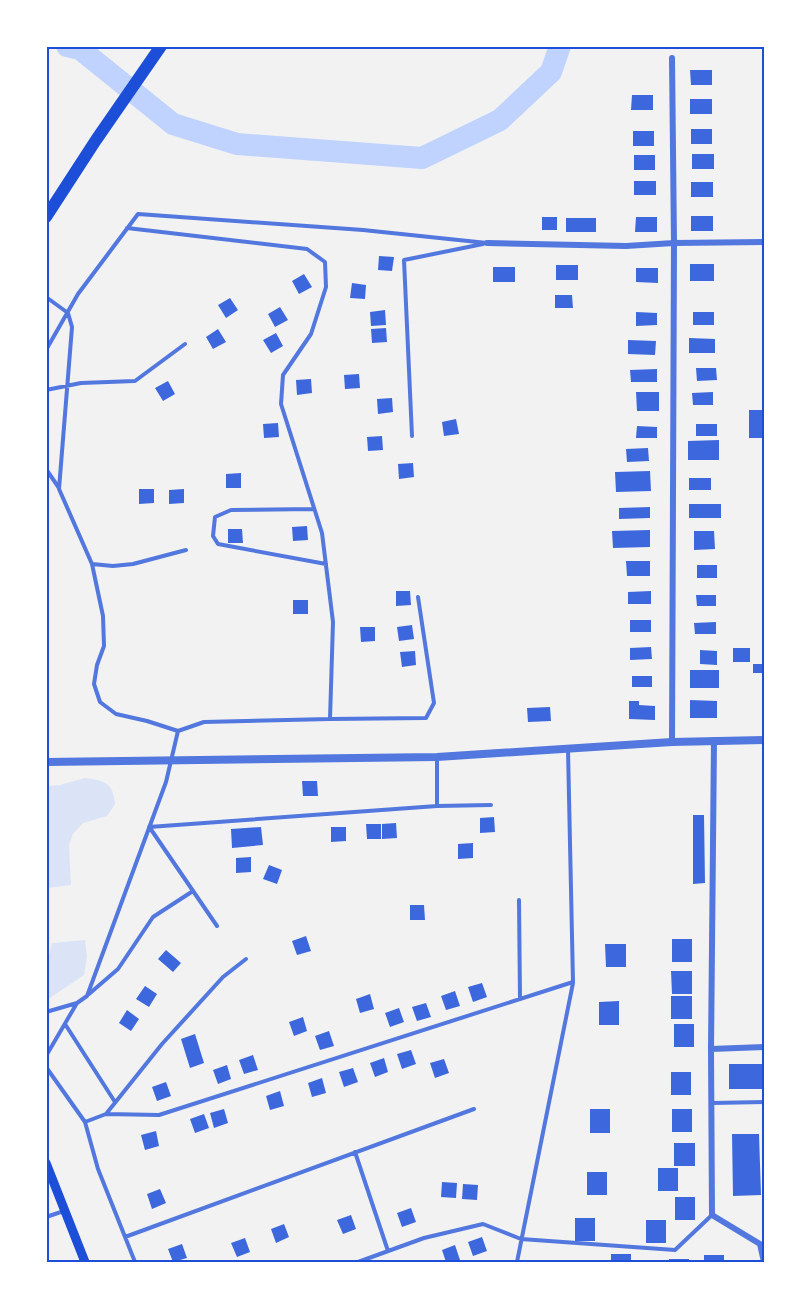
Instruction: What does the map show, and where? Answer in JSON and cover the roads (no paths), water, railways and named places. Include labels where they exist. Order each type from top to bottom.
[{"type":"highway","points":[[46,217],[158,51]]},
{"type":"main road","points":[[46,1163],[85,1263]]},
{"type":"street","points":[[672,58],[674,243],[672,742]]},
{"type":"street","points":[[487,243],[626,246],[765,242]]},
{"type":"street","points":[[714,740],[712,1215],[762,1241],[764,1263]]},
{"type":"street","points":[[46,762],[437,757],[672,742],[765,740]]},
{"type":"street","points":[[711,1049],[765,1047]]},
{"type":"lane","points":[[46,350],[78,294],[138,214],[363,230],[487,243]]},
{"type":"lane","points":[[127,228],[307,249],[325,262],[326,287],[311,334],[283,375],[281,404],[322,533],[333,622],[330,719]]},
{"type":"lane","points":[[412,436],[404,260],[487,243]]},
{"type":"lane","points":[[46,297],[68,313],[72,327],[59,489]]},
{"type":"lane","points":[[46,390],[81,383],[135,381],[185,344]]},
{"type":"lane","points":[[46,469],[59,489],[92,564],[104,616],[104,646],[97,665],[94,684],[100,702],[116,714],[178,731],[204,722],[426,718],[434,703],[418,597]]},
{"type":"lane","points":[[315,509],[231,510],[215,517],[213,536],[218,544],[326,564]]},
{"type":"lane","points":[[92,564],[113,566],[133,564],[186,550]]},
{"type":"lane","points":[[87,996],[149,827],[172,760],[178,731]]},
{"type":"lane","points":[[517,1263],[573,982],[568,749]]},
{"type":"lane","points":[[437,757],[438,806]]},
{"type":"lane","points":[[149,827],[438,806],[491,805]]},
{"type":"lane","points":[[149,827],[217,926]]},
{"type":"lane","points":[[46,1056],[77,1004],[118,969],[153,917],[193,891]]},
{"type":"lane","points":[[519,900],[520,999]]},
{"type":"lane","points":[[106,1114],[162,1044],[222,977],[246,959]]},
{"type":"lane","points":[[85,1122],[106,1114],[159,1115],[573,982]]},
{"type":"lane","points":[[46,1012],[77,1004]]},
{"type":"lane","points":[[65,1024],[116,1102]]},
{"type":"lane","points":[[46,1067],[85,1122],[98,1169],[135,1263]]},
{"type":"lane","points":[[712,1103],[765,1102]]},
{"type":"lane","points":[[125,1237],[474,1109]]},
{"type":"lane","points":[[355,1152],[388,1251]]},
{"type":"lane","points":[[46,1217],[65,1210]]},
{"type":"lane","points":[[358,1263],[424,1238],[483,1224],[521,1239],[675,1250],[712,1215]]},
{"type":"waterway","points":[[67,46],[80,49],[173,124],[237,144],[422,158],[500,120],[551,72],[560,46]]}]
